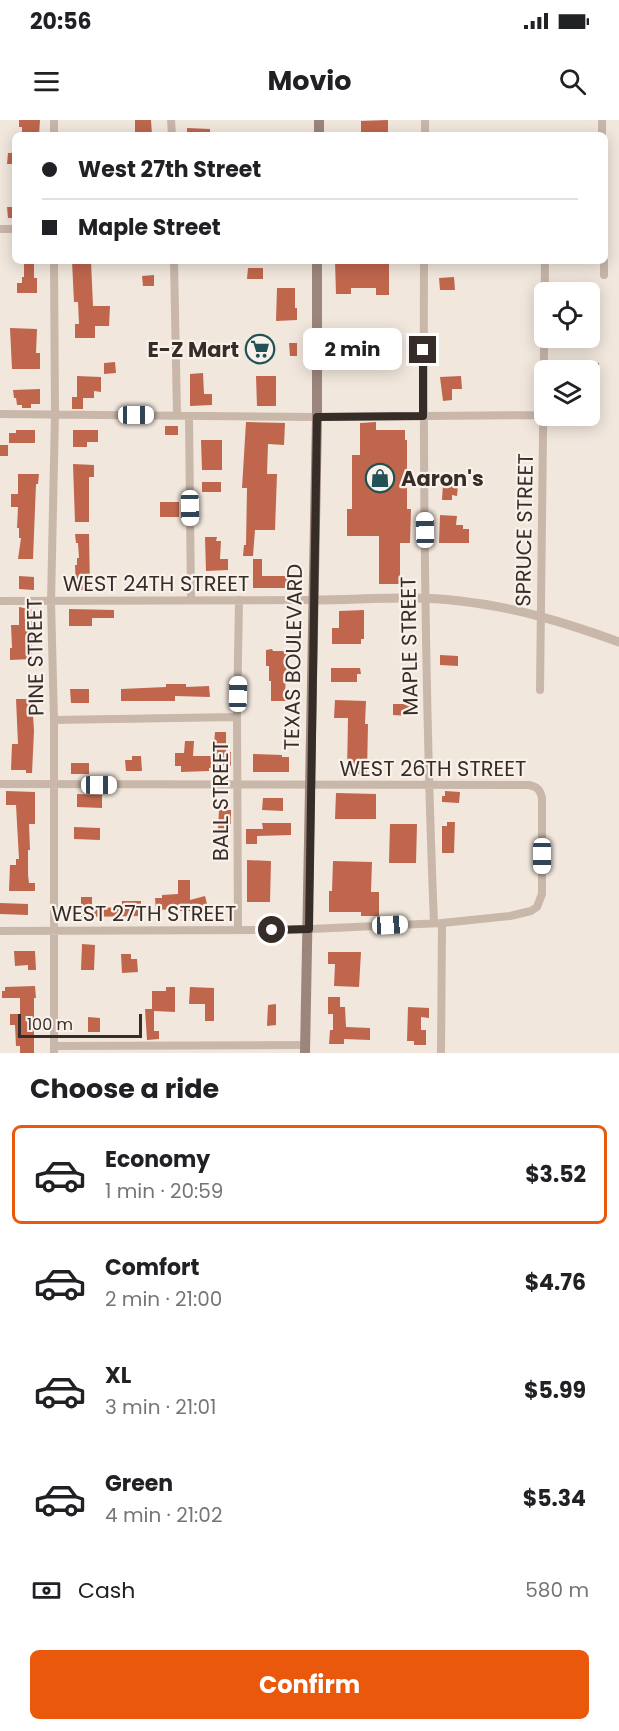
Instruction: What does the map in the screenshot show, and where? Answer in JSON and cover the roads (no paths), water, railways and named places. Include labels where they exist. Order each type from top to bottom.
[{"type":"main road","name":"TEXAS BOULEVARD","points":[[305,1049],[317,417],[317,264]]},
{"type":"street","name":"PINE STREET","points":[[54,264],[56,414],[51,602],[54,720],[52,784],[54,1049]]},
{"type":"street","points":[[174,264],[177,415]]},
{"type":"street","name":"MAPLE STREET","points":[[424,264],[423,416],[428,784],[438,923],[441,1053]]},
{"type":"street","name":"SPRUCE STREET","points":[[544,360],[545,264]]},
{"type":"street","points":[[604,264],[604,275]]},
{"type":"street","points":[[0,414],[317,417],[534,415]]},
{"type":"street","points":[[189,416],[191,600]]},
{"type":"street","name":"SPRUCE STREET","points":[[540,690],[543,426]]},
{"type":"street","points":[[313,600],[426,599],[480,604],[542,616],[619,642]]},
{"type":"street","name":"BALL STREET","points":[[238,930],[239,600]]},
{"type":"street","name":"WEST 24TH STREET","points":[[0,602],[313,600]]},
{"type":"street","points":[[54,720],[237,717]]},
{"type":"street","name":"WEST 26TH STREET","points":[[0,784],[529,785],[540,790],[542,798],[542,894],[537,907]]},
{"type":"street","name":"WEST 27TH STREET","points":[[0,931],[309,929],[438,923],[510,916],[531,911],[537,907]]},
{"type":"street","points":[[54,1049],[305,1049]]},
{"type":"place","name":"E-Z Mart","points":[[260,349]]},
{"type":"place","name":"Aaron's","points":[[380,478]]}]
